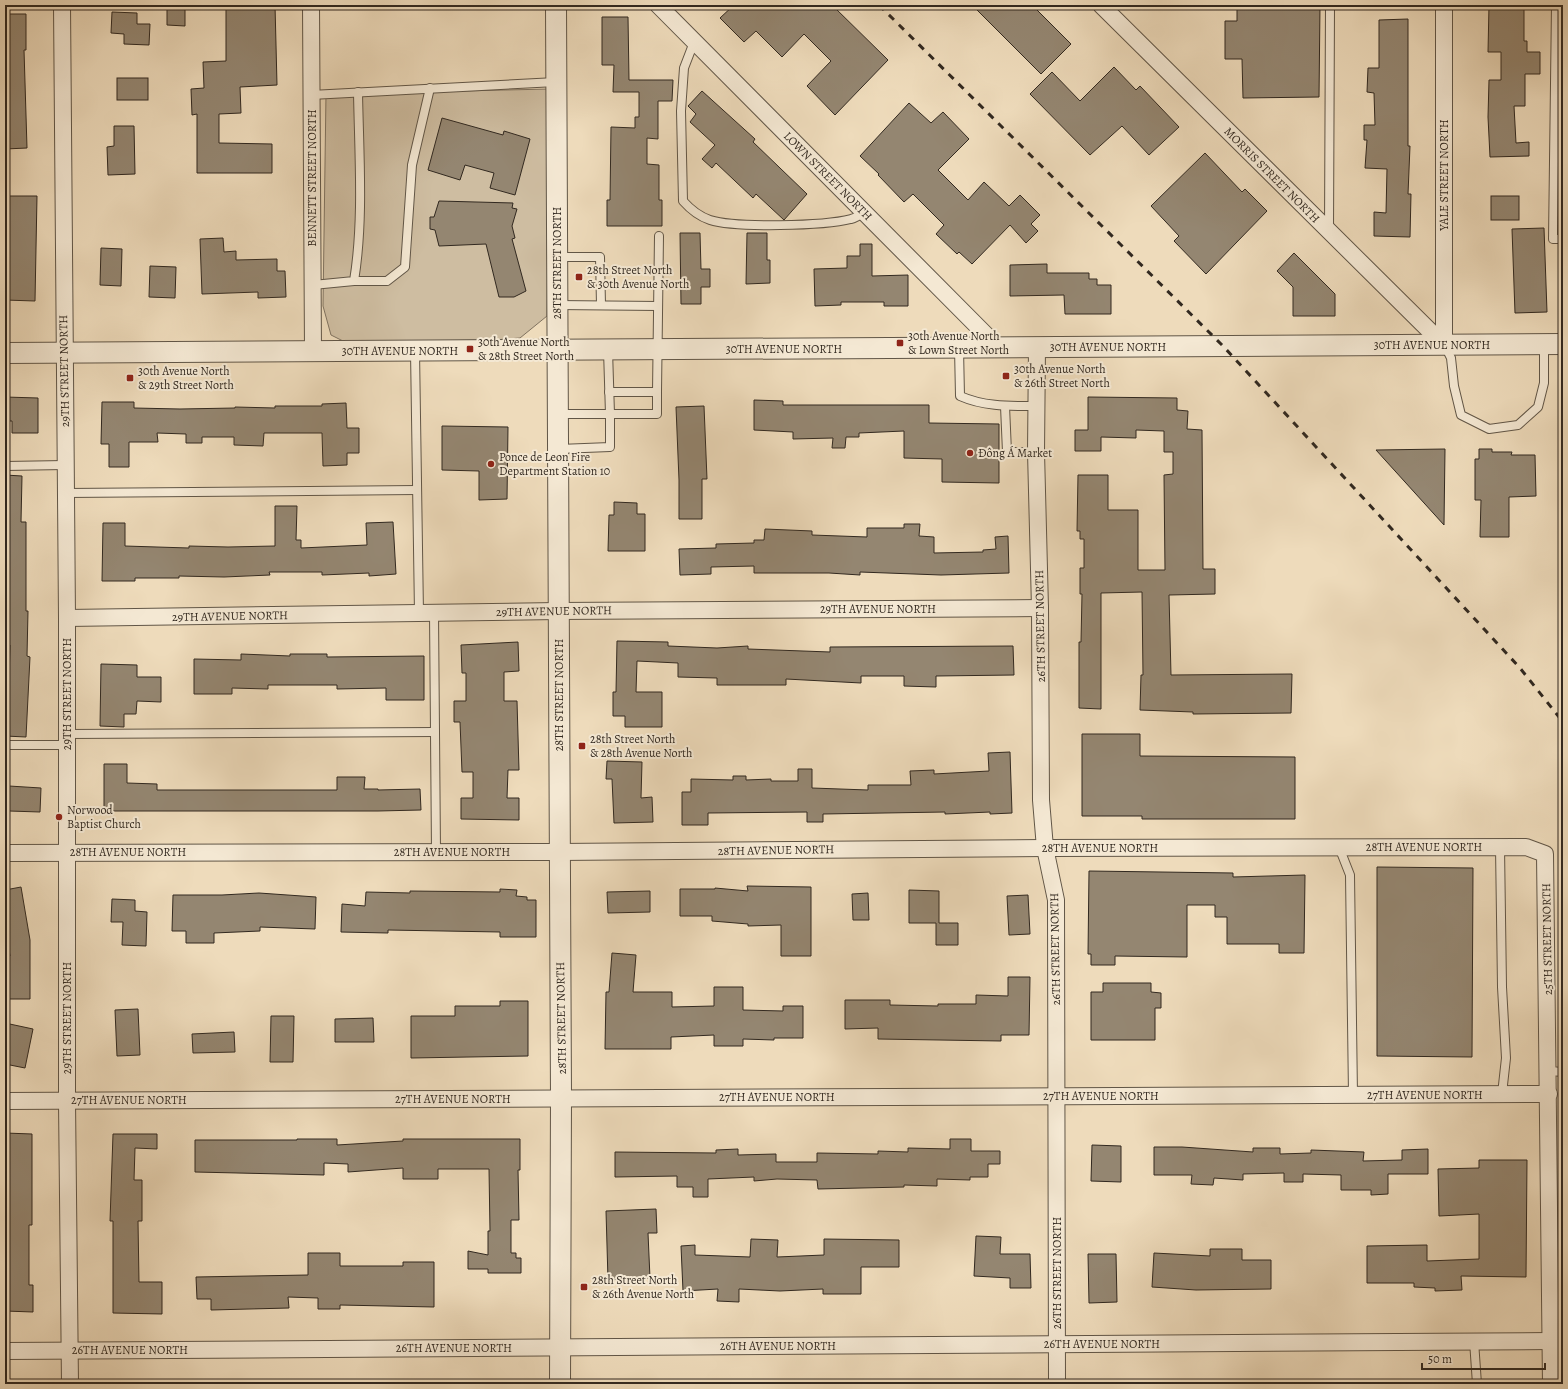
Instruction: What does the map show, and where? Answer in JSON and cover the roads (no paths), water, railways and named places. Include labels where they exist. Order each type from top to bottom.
[{"type":"street","name":"29TH STREET NORTH","points":[[62,5],[67,618],[67,1101],[70,1384]]},
{"type":"street","name":"BENNETT STREET NORTH","points":[[311,5],[313,351]]},
{"type":"street","name":"28TH STREET NORTH","points":[[556,5],[561,1098],[560,1384]]},
{"type":"street","name":"LOWN STREET NORTH","points":[[658,5],[999,348]]},
{"type":"street","name":"MORRIS STREET NORTH","points":[[1101,5],[1444,345]]},
{"type":"street","name":"YALE STREET NORTH","points":[[1444,5],[1444,345]]},
{"type":"street","name":"30TH AVENUE NORTH","points":[[5,353],[1554,344]]},
{"type":"street","name":"26TH STREET NORTH","points":[[1037,347],[1036,452],[1040,608],[1041,800],[1045,848],[1056,900],[1057,1384]]},
{"type":"street","name":"29TH AVENUE NORTH","points":[[67,618],[558,611],[1040,608]]},
{"type":"street","name":"28TH AVENUE NORTH","points":[[5,852],[559,852],[1045,848],[1526,847],[1545,854]]},
{"type":"street","name":"25TH STREET NORTH","points":[[1545,854],[1556,1072],[1549,1094],[1551,1384]]},
{"type":"street","name":"27TH AVENUE NORTH","points":[[5,1101],[1549,1094]]},
{"type":"street","name":"26TH AVENUE NORTH","points":[[5,1351],[1551,1341]]},
{"type":"lane","points":[[1329,232],[1330,5]]},
{"type":"lane","points":[[1556,5],[1553,239],[1563,239]]},
{"type":"lane","points":[[694,42],[684,68],[681,111],[683,201],[694,212],[709,220],[728,224],[773,224],[852,219],[864,212]]},
{"type":"lane","points":[[311,94],[556,82]]},
{"type":"lane","points":[[313,285],[354,281],[386,281],[405,267],[412,164],[430,88]]},
{"type":"lane","points":[[354,281],[357,263],[359,222],[358,92]]},
{"type":"lane","points":[[557,414],[657,414],[659,236]]},
{"type":"lane","points":[[557,257],[600,257],[601,305]]},
{"type":"lane","points":[[557,304],[658,306]]},
{"type":"lane","points":[[1444,345],[1451,358],[1454,386],[1461,415],[1489,429],[1518,425],[1538,407],[1554,344]]},
{"type":"lane","points":[[959,348],[960,396],[971,401],[993,406],[1036,406]]},
{"type":"lane","points":[[558,449],[610,447],[608,350]]},
{"type":"lane","points":[[415,351],[417,490],[435,732],[436,852]]},
{"type":"lane","points":[[609,392],[657,392]]},
{"type":"lane","points":[[1006,406],[1007,452],[1036,452]]},
{"type":"lane","points":[[5,466],[65,465]]},
{"type":"lane","points":[[66,493],[417,490]]},
{"type":"lane","points":[[5,745],[67,739],[435,732]]},
{"type":"lane","points":[[1339,847],[1350,875],[1353,1095]]},
{"type":"lane","points":[[1500,847],[1502,987],[1506,1058],[1502,1094]]},
{"type":"lane","points":[[1474,1341],[1476,1384]]},
{"type":"railway","points":[[879,5],[1223,346],[1520,668],[1563,722]]},
{"type":"place","name":"28th Street North & 30th Avenue North","points":[[579,277]]},
{"type":"place","name":"30th Avenue North & Lown Street North","points":[[900,343]]},
{"type":"place","name":"30th Avenue North & 28th Street North","points":[[470,349]]},
{"type":"place","name":"30th Avenue North & 26th Street North","points":[[1006,376]]},
{"type":"place","name":"30th Avenue North & 29th Street North","points":[[130,378]]},
{"type":"place","name":"Đông Á Market","points":[[970,453]]},
{"type":"place","name":"Ponce de Leon Fire Department Station 10","points":[[491,464]]},
{"type":"place","name":"28th Street North & 28th Avenue North","points":[[582,746]]},
{"type":"place","name":"Norwood Baptist Church","points":[[59,817]]},
{"type":"place","name":"28th Street North & 26th Avenue North","points":[[584,1287]]}]
